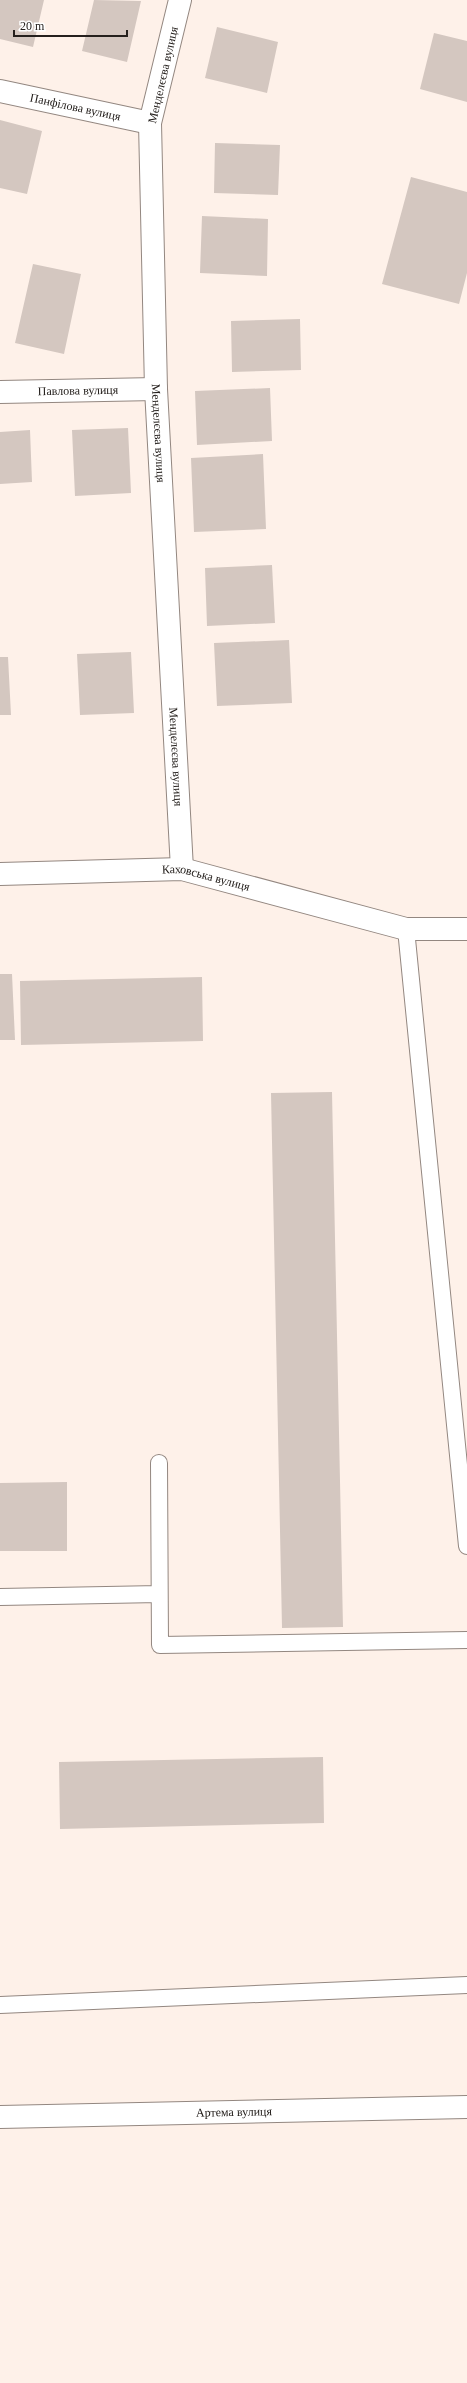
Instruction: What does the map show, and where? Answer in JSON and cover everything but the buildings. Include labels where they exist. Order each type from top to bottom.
[{"type":"street","name":"Менделєєва вулиця","points":[[180,0],[150,123],[156,389],[182,869]]},
{"type":"street","name":"Панфілова вулиця","points":[[0,91],[150,123]]},
{"type":"street","name":"Павлова вулиця","points":[[0,392],[156,389]]},
{"type":"street","name":"Каховська вулиця","points":[[0,874],[182,869],[406,929],[467,929]]},
{"type":"street","name":"Артема вулиця","points":[[0,2117],[467,2107]]},
{"type":"lane","points":[[406,929],[467,1546]]},
{"type":"lane","points":[[159,1463],[160,1645],[467,1640]]},
{"type":"lane","points":[[0,1597],[160,1594]]},
{"type":"lane","points":[[0,2005],[467,1985]]}]
